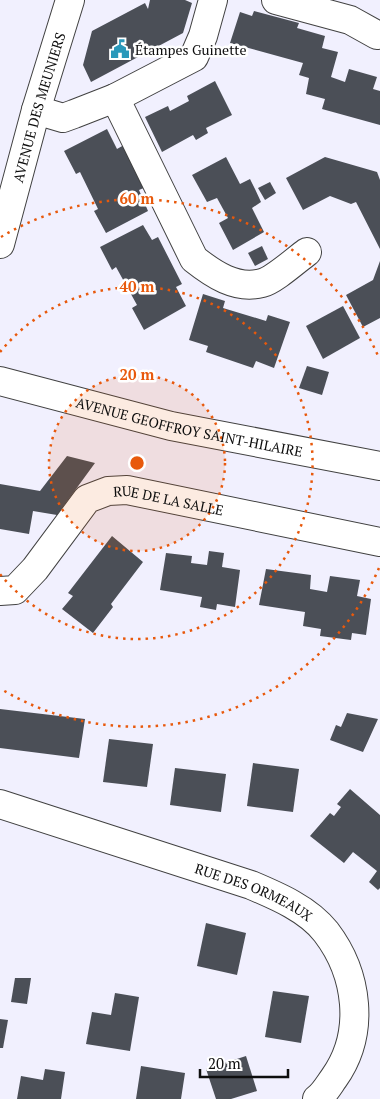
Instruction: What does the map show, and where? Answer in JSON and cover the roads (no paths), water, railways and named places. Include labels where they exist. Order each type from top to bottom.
[{"type":"street","name":"AVENUE DES MEUNIERS","points":[[0,244],[36,110],[70,0]]},
{"type":"street","points":[[36,110],[63,118],[115,98],[194,56],[204,36],[214,0]]},
{"type":"street","points":[[276,0],[350,20],[376,35]]},
{"type":"street","points":[[115,98],[194,259],[218,277],[242,284],[249,284],[263,283],[307,252]]},
{"type":"street","name":"AVENUE GEOFFROY SAINT-HILAIRE","points":[[0,381],[171,426],[380,466]]},
{"type":"street","name":"RUE DE LA SALLE","points":[[0,591],[15,590],[35,570],[87,499],[108,491],[127,490],[380,542]]},
{"type":"street","name":"RUE DES ORMEAUX","points":[[0,804],[251,885],[277,896],[303,911],[325,930],[345,963],[354,996],[354,1032],[342,1066],[318,1099]]},
{"type":"place","name":"Étampes Guinette","points":[[120,49]]}]
